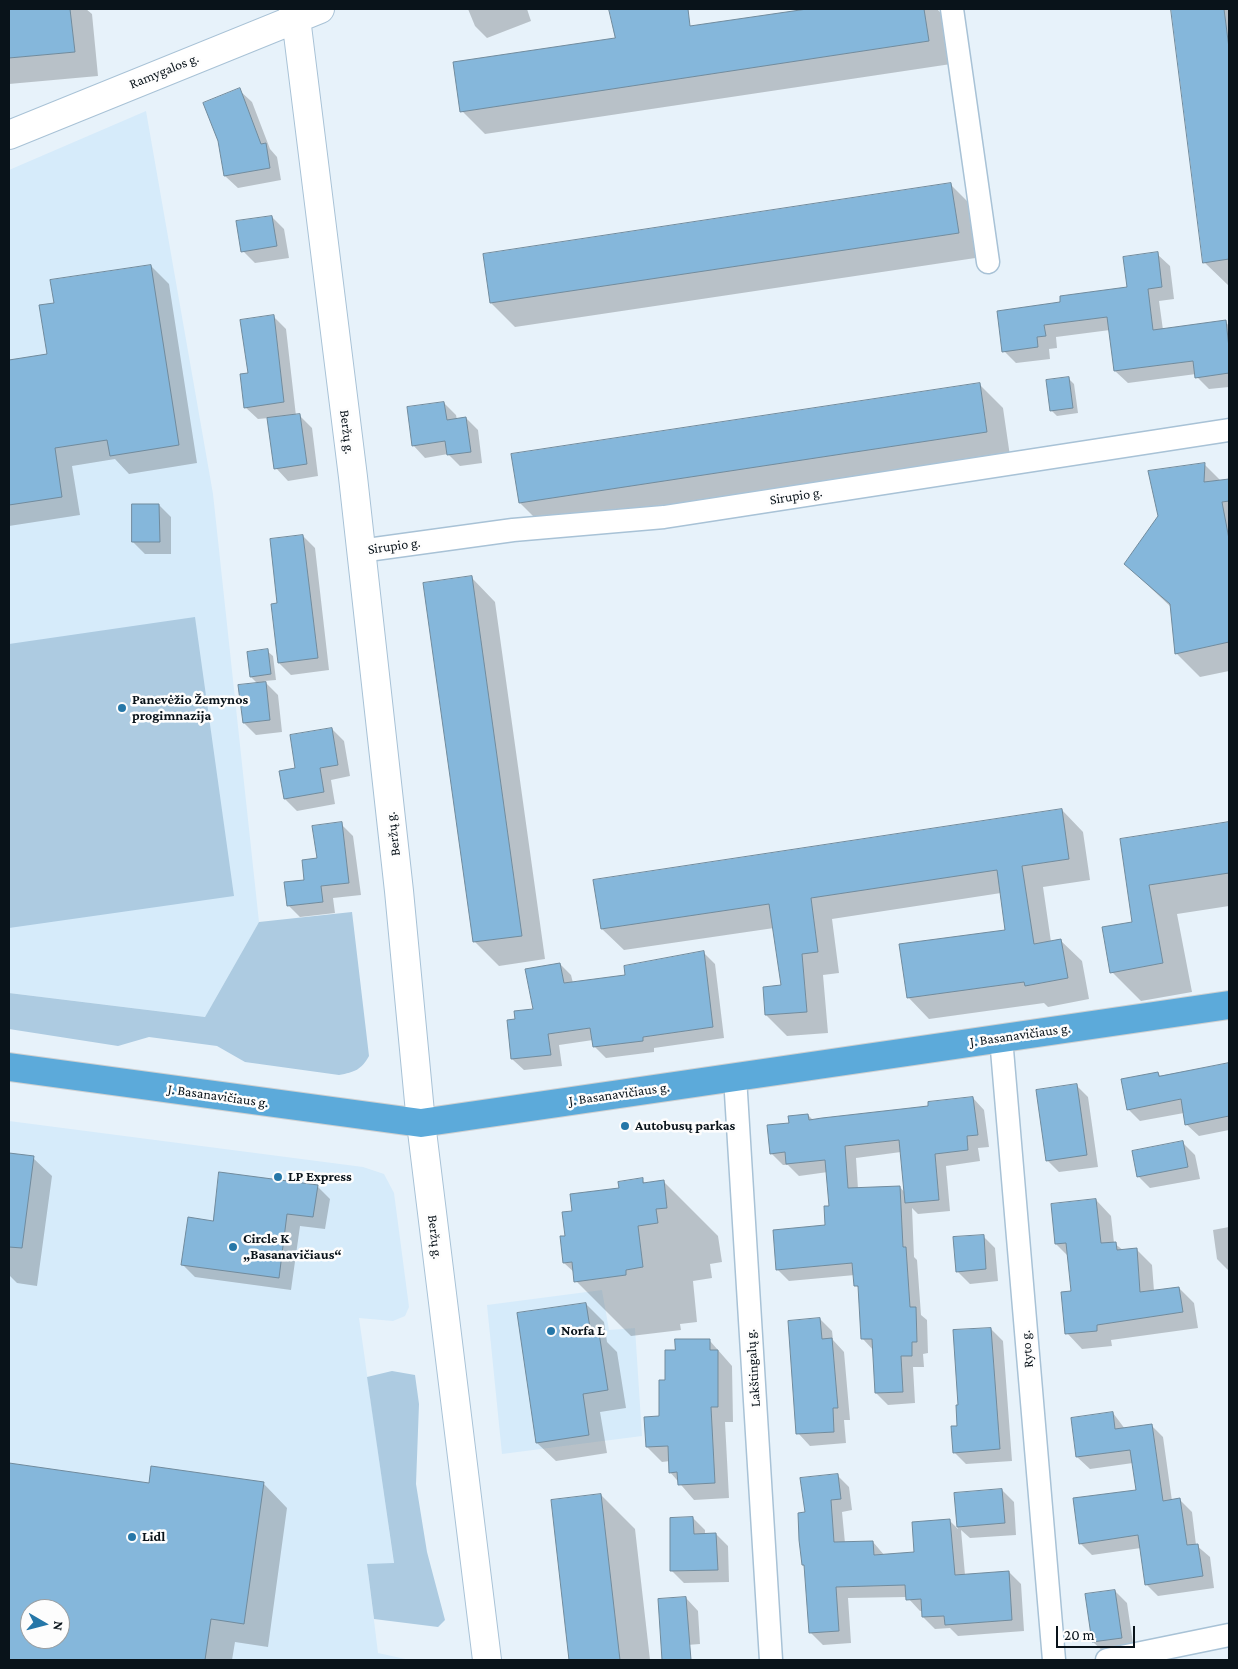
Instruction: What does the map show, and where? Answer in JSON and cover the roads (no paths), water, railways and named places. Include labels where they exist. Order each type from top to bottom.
[{"type":"highway","name":"J. Basanavičiaus g.","points":[[9,1067],[421,1123],[1229,1005]]},
{"type":"main road","name":"Ramygalos g.","points":[[9,135],[303,12]]},
{"type":"main road","name":"Beržų g.","points":[[303,12],[360,551],[400,891],[421,1123],[487,1660]]},
{"type":"street","points":[[952,9],[988,262]]},
{"type":"street","name":"Sirupio g.","points":[[360,551],[513,530],[664,517],[1229,430]]},
{"type":"street","name":"Ryto g.","points":[[1001,1038],[1054,1660]]},
{"type":"street","name":"Lakštingalų g.","points":[[735,1077],[771,1660]]},
{"type":"street","points":[[1107,1660],[1229,1635]]},
{"type":"place","name":"Panevėžio Žemynos progimnazija","points":[[122,708]]},
{"type":"place","name":"Autobusų parkas","points":[[625,1126]]},
{"type":"place","name":"LP Express","points":[[278,1177]]},
{"type":"place","name":"Circle K „Basanavičiaus“","points":[[233,1247]]},
{"type":"place","name":"Norfa L","points":[[551,1331]]},
{"type":"place","name":"Lidl","points":[[132,1537]]}]
